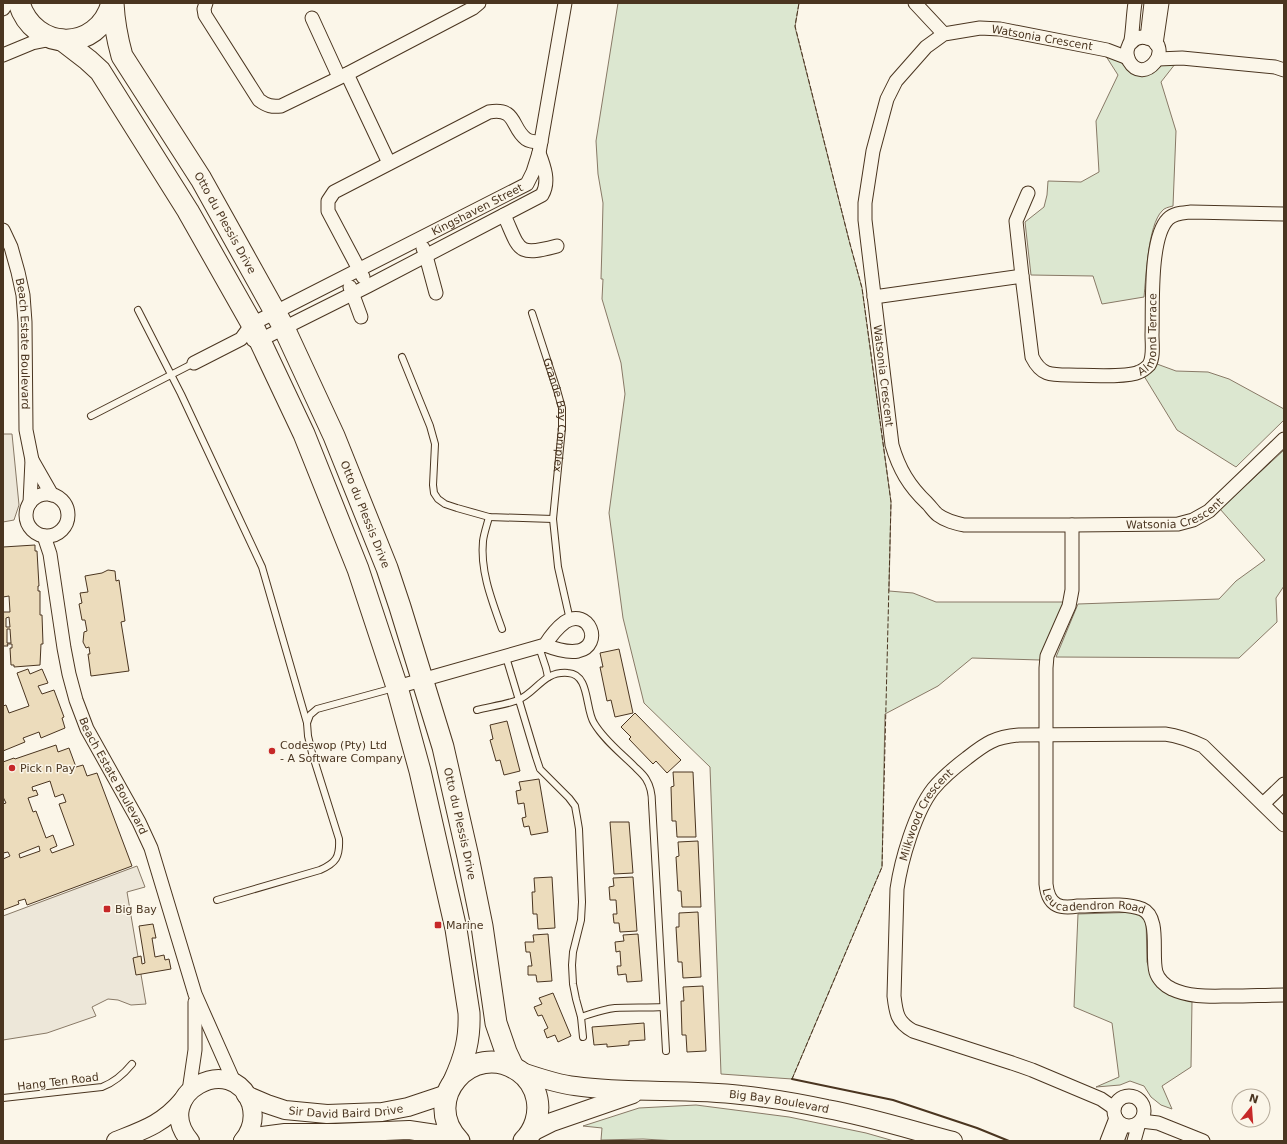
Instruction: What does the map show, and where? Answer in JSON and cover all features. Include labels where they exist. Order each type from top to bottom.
[{"type":"main road","points":[[19,3],[22,13],[29,24],[40,33],[57,40],[88,60],[100,71],[188,210],[251,334],[286,394],[312,453],[358,569],[398,687],[420,771],[456,929],[469,1013],[469,1026],[467,1045],[462,1064],[445,1104],[446,1117],[449,1126],[458,1139]]},
{"type":"main road","name":"Otto du Plessis Drive","points":[[57,40],[81,38],[94,31],[110,12],[113,3]]},
{"type":"main road","name":"Otto du Plessis Drive","points":[[113,3],[114,22],[122,56],[201,179],[280,321],[334,436],[400,607],[443,748],[468,857],[484,938],[496,1023],[506,1052],[516,1069],[531,1084],[537,1101],[538,1109],[536,1119],[527,1137]]},
{"type":"main road","points":[[451,1088],[467,1069],[481,1063],[499,1062],[516,1069]]},
{"type":"street","points":[[3,9],[7,3]]},
{"type":"street","points":[[206,3],[204,9],[205,15],[259,100],[266,105],[273,107],[281,106],[343,76],[473,8],[479,3]]},
{"type":"street","name":"Kingshaven Street","points":[[251,334],[280,321],[344,277],[527,184],[533,172],[540,148],[566,3]]},
{"type":"street","points":[[915,3],[944,34]]},
{"type":"street","points":[[1135,3],[1129,49],[1133,65],[1142,69],[1151,66],[1162,3]]},
{"type":"street","points":[[1151,3],[1155,47]]},
{"type":"street","points":[[312,18],[389,162]]},
{"type":"street","name":"Watsonia Crescent","points":[[1129,49],[1107,50],[1000,29],[980,28],[944,34],[926,47],[896,81],[881,120],[873,151],[865,203],[865,220],[874,297],[892,445],[896,462],[917,494],[938,515],[950,522],[964,525],[1072,526],[1178,524],[1193,520],[1209,511],[1284,439]]},
{"type":"street","points":[[1129,49],[1139,37],[1155,47],[1182,58],[1275,67],[1284,70]]},
{"type":"street","points":[[3,55],[32,43],[57,40]]},
{"type":"street","points":[[368,286],[328,210],[328,201],[334,192],[389,162],[489,112],[495,111],[507,114],[512,118],[525,138],[540,148]]},
{"type":"street","name":"Kingshaven Street","points":[[251,334],[280,321],[353,294],[542,195],[545,190],[546,177],[540,148]]},
{"type":"street","name":"Almond Terrace","points":[[1028,193],[1016,221],[1032,356],[1037,366],[1047,374],[1127,375],[1139,372],[1148,365],[1152,352],[1153,275],[1156,244],[1161,228],[1168,218],[1177,213],[1191,212],[1284,214]]},
{"type":"street","name":"Kingshaven Street","points":[[504,215],[519,247],[525,250],[533,251],[557,246]]},
{"type":"street","name":"Beach Estate Boulevard","points":[[3,230],[11,247],[23,295],[25,322],[26,430],[32,460],[30,502]]},
{"type":"street","name":"Kingshaven Street","points":[[419,239],[426,256],[436,293]]},
{"type":"street","points":[[874,297],[1022,276]]},
{"type":"street","points":[[344,277],[353,294],[361,317]]},
{"type":"street","points":[[194,363],[251,334]]},
{"type":"street","name":"Beach Estate Boulevard","points":[[32,460],[52,495]]},
{"type":"street","points":[[40,495],[52,495],[60,499],[65,505],[68,513],[67,521],[63,529],[50,535],[38,534],[31,529],[27,522],[26,515],[30,502],[40,495]]},
{"type":"street","points":[[1045,736],[1047,656],[1069,606],[1071,598],[1072,526]]},
{"type":"street","name":"Beach Estate Boulevard","points":[[50,535],[50,554],[64,648],[76,700],[87,730],[140,822],[151,848],[195,994],[241,1089]]},
{"type":"street","points":[[398,687],[542,646],[560,650],[579,651],[590,642],[592,631],[589,625],[583,621],[577,619],[570,620],[558,628],[542,646]]},
{"type":"street","name":"Milkwood Crescent","points":[[1118,1113],[1101,1099],[1012,1063],[913,1031],[904,1026],[899,1019],[895,1003],[894,958],[897,890],[899,875],[910,838],[926,799],[942,779],[959,764],[983,746],[995,739],[1006,736],[1165,734],[1183,737],[1203,746],[1284,825]]},
{"type":"street","name":"Leucadendron Road","points":[[1045,736],[1046,884],[1051,900],[1058,905],[1069,907],[1125,905],[1135,906],[1144,910],[1150,917],[1154,928],[1156,972],[1161,981],[1172,989],[1200,996],[1284,995]]},
{"type":"street","points":[[1263,804],[1284,784]]},
{"type":"street","name":"Beach Estate Boulevard","points":[[186,1096],[194,1064],[196,1020],[195,994]]},
{"type":"street","name":"Big Bay Boulevard","points":[[516,1069],[550,1081],[574,1086],[642,1091],[677,1090],[773,1099],[868,1118],[953,1141]]},
{"type":"street","name":"Sir David Baird Drive","points":[[186,1096],[200,1083],[213,1079],[223,1080],[267,1104],[285,1110],[327,1114],[382,1112],[408,1107],[451,1088]]},
{"type":"street","points":[[241,1089],[252,1106],[253,1118],[250,1130],[243,1141]]},
{"type":"street","name":"Big Bay Boulevard","points":[[527,1137],[552,1122],[642,1091]]},
{"type":"street","points":[[116,1141],[157,1123],[168,1116],[186,1096]]},
{"type":"street","points":[[186,1096],[180,1108],[180,1121],[184,1133],[190,1141]]},
{"type":"street","points":[[1107,1141],[1125,1096],[1138,1098],[1142,1103],[1141,1118],[1134,1141]]},
{"type":"street","points":[[1118,1113],[1132,1126],[1141,1118]]},
{"type":"street","points":[[1117,1141],[1118,1113]]},
{"type":"street","points":[[1141,1118],[1158,1123],[1203,1141]]},
{"type":"street","name":"Sir David Baird Drive","points":[[243,1141],[262,1136],[285,1133],[336,1133],[409,1130],[458,1139]]},
{"type":"street","name":"Big Bay Boulevard","points":[[913,1131],[934,1141]]},
{"type":"lane","points":[[138,310],[171,374],[262,567],[307,723],[312,753],[339,839],[340,850],[331,865],[320,870],[217,900]]},
{"type":"lane","name":"Grande Bay Complex","points":[[532,313],[562,408],[562,428],[552,519],[558,567],[570,620]]},
{"type":"lane","points":[[402,357],[430,426],[435,444],[434,493],[438,500],[445,504],[489,516],[552,519]]},
{"type":"lane","points":[[91,416],[194,363]]},
{"type":"lane","points":[[489,516],[483,540],[484,572],[502,629]]},
{"type":"lane","points":[[542,646],[548,677]]},
{"type":"lane","points":[[506,657],[540,768],[575,806],[579,829],[582,902],[581,920],[573,952],[572,965],[583,1037]]},
{"type":"lane","points":[[477,710],[519,700],[548,677],[560,673],[577,675],[581,679],[593,722],[600,732],[646,778],[651,790],[658,882],[666,1050]]},
{"type":"lane","points":[[307,723],[310,715],[317,709],[398,687]]},
{"type":"lane","points":[[581,1017],[614,1008],[663,1007]]},
{"type":"lane","name":"Hang Ten Road","points":[[3,1098],[102,1087],[113,1083],[122,1076],[132,1064]]},
{"type":"green space","points":[[618,3],[799,3],[795,27],[862,288],[891,502],[889,591],[913,593],[936,602],[1066,602],[1040,660],[972,658],[938,686],[885,714],[882,867],[792,1079],[721,1074],[710,767],[644,703],[623,618],[609,513],[625,394],[621,363],[602,299],[603,279],[601,279],[603,203],[598,174],[596,141]]},
{"type":"green space","points":[[1102,50],[1145,66],[1179,59],[1161,82],[1176,131],[1173,206],[1163,210],[1157,218],[1148,252],[1144,297],[1102,304],[1093,276],[1031,275],[1025,222],[1044,207],[1048,181],[1081,182],[1099,172],[1096,121],[1118,75]]},
{"type":"green space","points":[[1157,364],[1176,371],[1208,372],[1229,379],[1284,409],[1284,420],[1236,467],[1177,430],[1144,376]]},
{"type":"green space","points":[[1284,450],[1284,586],[1276,598],[1277,622],[1239,658],[1056,657],[1078,604],[1219,599],[1236,581],[1265,560],[1220,509]]},
{"type":"green space","points":[[1141,912],[1146,918],[1147,962],[1152,975],[1192,1001],[1191,1067],[1162,1086],[1172,1109],[1161,1105],[1151,1097],[1144,1086],[1130,1081],[1120,1085],[1096,1087],[1119,1077],[1112,1023],[1074,1007],[1078,914]]},
{"type":"green space","points":[[696,1105],[789,1117],[866,1133],[894,1141],[601,1140],[602,1128],[583,1126],[639,1108]]},
{"type":"shaded area","points":[[3,434],[12,434],[19,505],[14,520],[3,522]]},
{"type":"shaded area","points":[[137,866],[145,887],[127,892],[146,1004],[131,1005],[118,1000],[108,999],[92,1007],[96,1016],[47,1033],[3,1040],[3,916]]},
{"type":"building","points":[[35,545],[35,551],[37,551],[38,591],[40,591],[40,615],[42,615],[43,644],[41,644],[40,665],[14,667],[14,665],[11,665],[10,648],[12,648],[12,644],[3,646],[3,612],[10,612],[9,596],[3,597],[3,547]],"holes":[[[9,617],[10,627],[6,627],[6,618]],[[7,629],[10,629],[11,643],[7,643]]]},
{"type":"building","points":[[108,570],[115,571],[116,581],[119,580],[125,621],[121,622],[129,671],[91,676],[88,654],[90,654],[89,647],[86,648],[83,642],[84,632],[87,631],[85,620],[82,620],[79,604],[82,603],[80,593],[88,592],[85,576],[102,573]]},
{"type":"building","points":[[619,649],[633,713],[615,717],[611,700],[607,701],[600,667],[603,667],[600,653]]},
{"type":"building","points":[[28,669],[30,674],[42,669],[48,683],[38,686],[42,694],[54,690],[64,717],[62,718],[65,728],[41,738],[39,732],[23,738],[25,742],[3,751],[3,706],[6,705],[9,713],[29,706],[17,673]]},
{"type":"building","points":[[635,713],[681,760],[667,773],[656,761],[653,764],[629,739],[631,737],[621,727]]},
{"type":"building","points":[[507,721],[520,771],[504,775],[500,760],[496,761],[490,740],[493,739],[490,725]]},
{"type":"building","points":[[56,745],[58,752],[69,748],[76,767],[83,765],[87,776],[97,773],[132,866],[27,905],[25,899],[18,901],[19,904],[3,910],[3,859],[10,856],[8,852],[3,853],[3,804],[6,803],[3,797],[3,762],[14,758],[15,759]],"holes":[[[50,781],[55,797],[63,794],[66,802],[59,804],[74,845],[52,853],[50,849],[57,846],[53,835],[46,838],[36,811],[33,812],[28,798],[38,795],[36,790],[33,791],[32,787]],[[39,846],[40,851],[20,858],[19,854]]]},
{"type":"building","points":[[673,772],[693,772],[696,837],[677,837],[676,821],[672,821],[671,787],[674,786]]},
{"type":"building","points":[[539,779],[548,832],[531,835],[529,826],[524,827],[522,818],[526,817],[524,803],[518,804],[516,791],[521,790],[519,782]]},
{"type":"building","points":[[610,822],[629,822],[633,873],[614,874]]},
{"type":"building","points":[[698,841],[701,907],[682,907],[681,891],[678,891],[676,857],[679,856],[678,842]]},
{"type":"building","points":[[552,877],[555,928],[538,929],[537,914],[533,914],[532,892],[535,892],[534,878]]},
{"type":"building","points":[[633,877],[637,931],[620,932],[619,923],[614,923],[613,914],[617,914],[616,900],[610,900],[609,887],[614,886],[613,878]]},
{"type":"building","points":[[698,912],[701,977],[683,978],[682,962],[678,962],[676,927],[679,927],[679,913]]},
{"type":"building","points":[[153,924],[156,938],[152,938],[155,957],[164,955],[165,960],[169,959],[171,969],[136,975],[133,958],[141,956],[142,964],[145,963],[139,926]]},
{"type":"building","points":[[548,934],[552,981],[537,982],[536,975],[528,975],[528,966],[532,966],[530,952],[526,952],[525,942],[534,942],[533,935]]},
{"type":"building","points":[[638,934],[642,981],[627,982],[626,974],[618,975],[617,966],[621,966],[620,951],[616,952],[615,942],[624,941],[623,935]]},
{"type":"building","points":[[703,986],[706,1051],[687,1052],[686,1035],[682,1035],[681,1001],[684,1001],[683,987]]},
{"type":"building","points":[[553,993],[571,1036],[558,1042],[555,1035],[547,1038],[544,1030],[548,1028],[542,1015],[538,1016],[534,1007],[542,1004],[539,998]]},
{"type":"building","points":[[644,1023],[645,1040],[629,1041],[629,1045],[607,1047],[607,1044],[594,1045],[592,1027]]},
{"type":"fence","points":[[792,1079],[882,867],[891,502],[862,288],[795,26],[799,3]]},
{"type":"wall","points":[[792,1079],[893,1100],[977,1128],[1009,1141]]},
{"type":"place","name":"Codeswop (Pty) Ltd - A Software Company","points":[[272,751]]},
{"type":"place","name":"Pick n Pay","points":[[12,768]]},
{"type":"place","name":"Big Bay","points":[[107,909]]},
{"type":"place","name":"Marine","points":[[438,925]]}]
